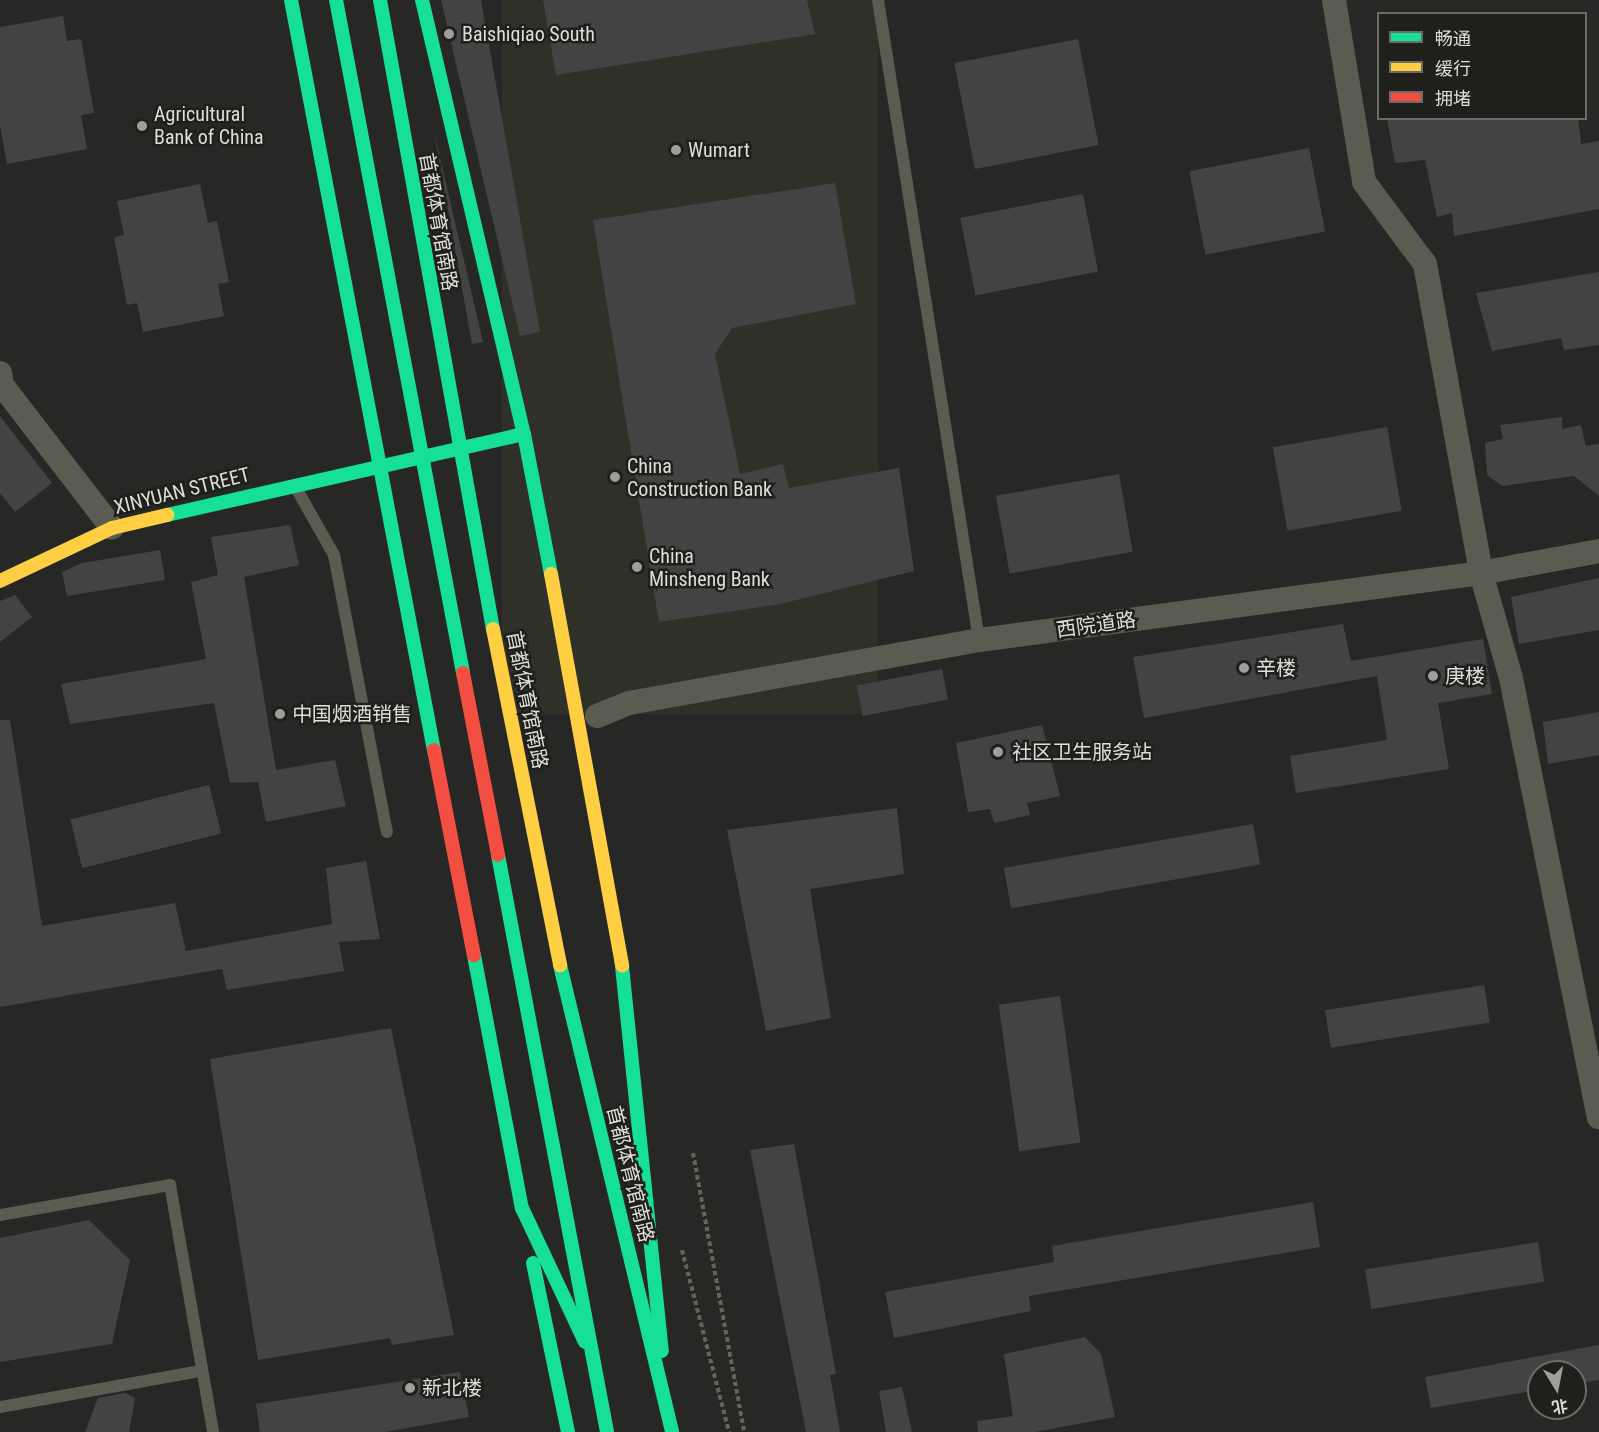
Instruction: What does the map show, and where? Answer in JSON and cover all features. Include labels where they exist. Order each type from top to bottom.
[{"type":"street","points":[[291,0],[382,465],[522,1208],[568,1432]]},
{"type":"street","points":[[336,0],[589,1351],[607,1432]]},
{"type":"street","name":"首都体育馆南路","points":[[380,0],[457,449],[568,1005],[672,1432]]},
{"type":"street","name":"首都体育馆南路","points":[[422,0],[524,434],[631,1018],[666,1401]]},
{"type":"street","points":[[1334,0],[1364,182],[1425,264],[1481,573],[1511,678],[1599,1117]]},
{"type":"street","points":[[0,373],[2,384],[112,528]]},
{"type":"street","name":"XINYUAN STREET","points":[[0,581],[112,528],[294,484],[524,434]]},
{"type":"street","name":"西院道路","points":[[597,716],[629,703],[979,640],[1481,573],[1599,551]]},
{"type":"street","points":[[522,1208],[589,1351]]},
{"type":"lane","points":[[878,0],[979,640]]},
{"type":"lane","points":[[294,484],[334,555],[387,832]]},
{"type":"lane","points":[[0,1215],[170,1185],[213,1432]]},
{"type":"lane","points":[[0,1407],[201,1371]]},
{"type":"path","points":[[693,1153],[744,1432]]},
{"type":"path","points":[[681,1246],[729,1432]]},
{"type":"shaded area","points":[[502,0],[878,0],[878,714],[502,714]]},
{"type":"building","points":[[441,0],[481,0],[540,332],[520,336]]},
{"type":"building","points":[[543,0],[807,0],[815,34],[556,75]]},
{"type":"building","points":[[63,16],[67,41],[81,39],[94,113],[81,115],[87,149],[7,164],[0,125],[0,27]]},
{"type":"building","points":[[1078,39],[1099,145],[975,169],[954,63]]},
{"type":"building","points":[[1387,120],[1578,120],[1581,144],[1599,141],[1599,209],[1454,236],[1452,213],[1437,217],[1425,160],[1395,163]]},
{"type":"building","points":[[434,132],[483,342],[472,344]]},
{"type":"building","points":[[1309,148],[1325,231],[1205,255],[1189,171]]},
{"type":"building","points":[[835,183],[856,304],[732,328],[715,354],[740,474],[783,464],[789,488],[899,468],[914,571],[780,604],[659,622],[593,220]]},
{"type":"building","points":[[200,184],[208,223],[217,221],[229,282],[218,284],[224,316],[143,332],[137,303],[127,305],[114,237],[124,235],[117,201]]},
{"type":"building","points":[[1083,194],[1098,272],[975,295],[960,218]]},
{"type":"building","points":[[1599,272],[1599,345],[1564,350],[1561,338],[1492,351],[1476,293]]},
{"type":"building","points":[[0,416],[52,483],[15,512],[0,493]]},
{"type":"building","points":[[1562,417],[1562,429],[1581,425],[1586,446],[1599,444],[1599,496],[1574,476],[1502,486],[1487,475],[1485,443],[1503,439],[1500,425]]},
{"type":"building","points":[[1387,427],[1402,511],[1288,531],[1273,447]]},
{"type":"building","points":[[1119,474],[1133,552],[1010,574],[996,496]]},
{"type":"building","points":[[290,525],[299,565],[244,577],[276,770],[335,760],[346,806],[266,822],[258,782],[230,783],[214,703],[70,724],[61,684],[206,659],[191,582],[218,575],[211,537]]},
{"type":"building","points":[[160,550],[165,580],[67,596],[62,572],[82,563]]},
{"type":"building","points":[[1599,578],[1599,630],[1519,644],[1511,597]]},
{"type":"building","points":[[15,595],[32,617],[0,642],[0,601]]},
{"type":"building","points":[[1343,624],[1351,661],[1483,639],[1492,694],[1438,703],[1449,769],[1296,793],[1290,756],[1387,740],[1377,676],[1144,718],[1133,657]]},
{"type":"building","points":[[942,669],[948,699],[863,716],[857,686]]},
{"type":"building","points":[[1599,712],[1599,755],[1548,764],[1543,722]]},
{"type":"building","points":[[0,720],[10,720],[42,926],[175,903],[186,951],[332,924],[326,868],[366,861],[380,939],[339,942],[344,971],[227,990],[222,969],[0,1007]]},
{"type":"building","points":[[1042,725],[1060,796],[1027,803],[1030,815],[994,823],[990,809],[968,812],[956,743]]},
{"type":"building","points":[[209,785],[221,834],[82,868],[70,820]]},
{"type":"building","points":[[897,808],[904,874],[810,889],[831,1018],[766,1031],[727,830]]},
{"type":"building","points":[[1253,824],[1260,864],[1011,908],[1004,868]]},
{"type":"building","points":[[1484,985],[1490,1023],[1331,1048],[1325,1010]]},
{"type":"building","points":[[1060,996],[1081,1143],[1019,1151],[999,1005]]},
{"type":"building","points":[[391,1028],[454,1335],[392,1345],[390,1338],[258,1360],[210,1059]]},
{"type":"building","points":[[794,1144],[836,1374],[830,1375],[840,1432],[806,1432],[750,1150]]},
{"type":"building","points":[[1313,1202],[1320,1247],[1029,1296],[1031,1311],[894,1338],[885,1292],[1054,1262],[1052,1246]]},
{"type":"building","points":[[89,1220],[130,1260],[112,1344],[0,1362],[0,1238]]},
{"type":"building","points":[[1538,1242],[1544,1282],[1371,1309],[1365,1269]]},
{"type":"building","points":[[1085,1337],[1101,1354],[1115,1417],[1035,1432],[978,1432],[977,1421],[1013,1416],[1004,1354]]},
{"type":"building","points":[[1599,1345],[1599,1380],[1587,1382],[1587,1360],[1527,1360],[1527,1392],[1431,1408],[1425,1377]]},
{"type":"building","name":"新北楼","points":[[460,1372],[469,1417],[385,1432],[260,1432],[256,1404]]},
{"type":"building","points":[[902,1387],[912,1432],[886,1432],[879,1391]]},
{"type":"building","points":[[125,1393],[135,1398],[129,1432],[85,1432],[98,1398]]},
{"type":"traffic: fast","points":[[291,0],[434,750]]},
{"type":"traffic: fast","points":[[336,0],[463,673]]},
{"type":"traffic: fast","points":[[380,0],[493,629]]},
{"type":"traffic: fast","points":[[422,0],[524,434],[551,574]]},
{"type":"traffic: fast","points":[[167,515],[524,434]]},
{"type":"traffic: fast","points":[[498,855],[607,1432]]},
{"type":"traffic: fast","points":[[474,955],[522,1208],[585,1342]]},
{"type":"traffic: fast","points":[[560,965],[672,1432]]},
{"type":"traffic: fast","points":[[622,966],[662,1351]]},
{"type":"traffic: fast","points":[[533,1263],[568,1432]]},
{"type":"traffic: slow","points":[[0,581],[112,528],[167,515]]},
{"type":"traffic: slow","points":[[551,574],[622,966]]},
{"type":"traffic: slow","points":[[493,629],[560,965]]},
{"type":"traffic: jam","points":[[463,673],[498,855]]},
{"type":"traffic: jam","points":[[434,750],[474,955]]},
{"type":"place","name":"Baishiqiao South","points":[[449,34]]},
{"type":"place","name":"Agricultural Bank of China","points":[[142,126]]},
{"type":"place","name":"Wumart","points":[[676,150]]},
{"type":"place","name":"China Construction Bank","points":[[615,477]]},
{"type":"place","name":"China Minsheng Bank","points":[[637,567]]},
{"type":"place","name":"辛楼","points":[[1244,668]]},
{"type":"place","name":"庚楼","points":[[1433,676]]},
{"type":"place","name":"中国烟酒销售","points":[[280,714]]},
{"type":"place","name":"社区卫生服务站","points":[[998,752]]},
{"type":"place","name":"新北楼","points":[[410,1388]]}]
